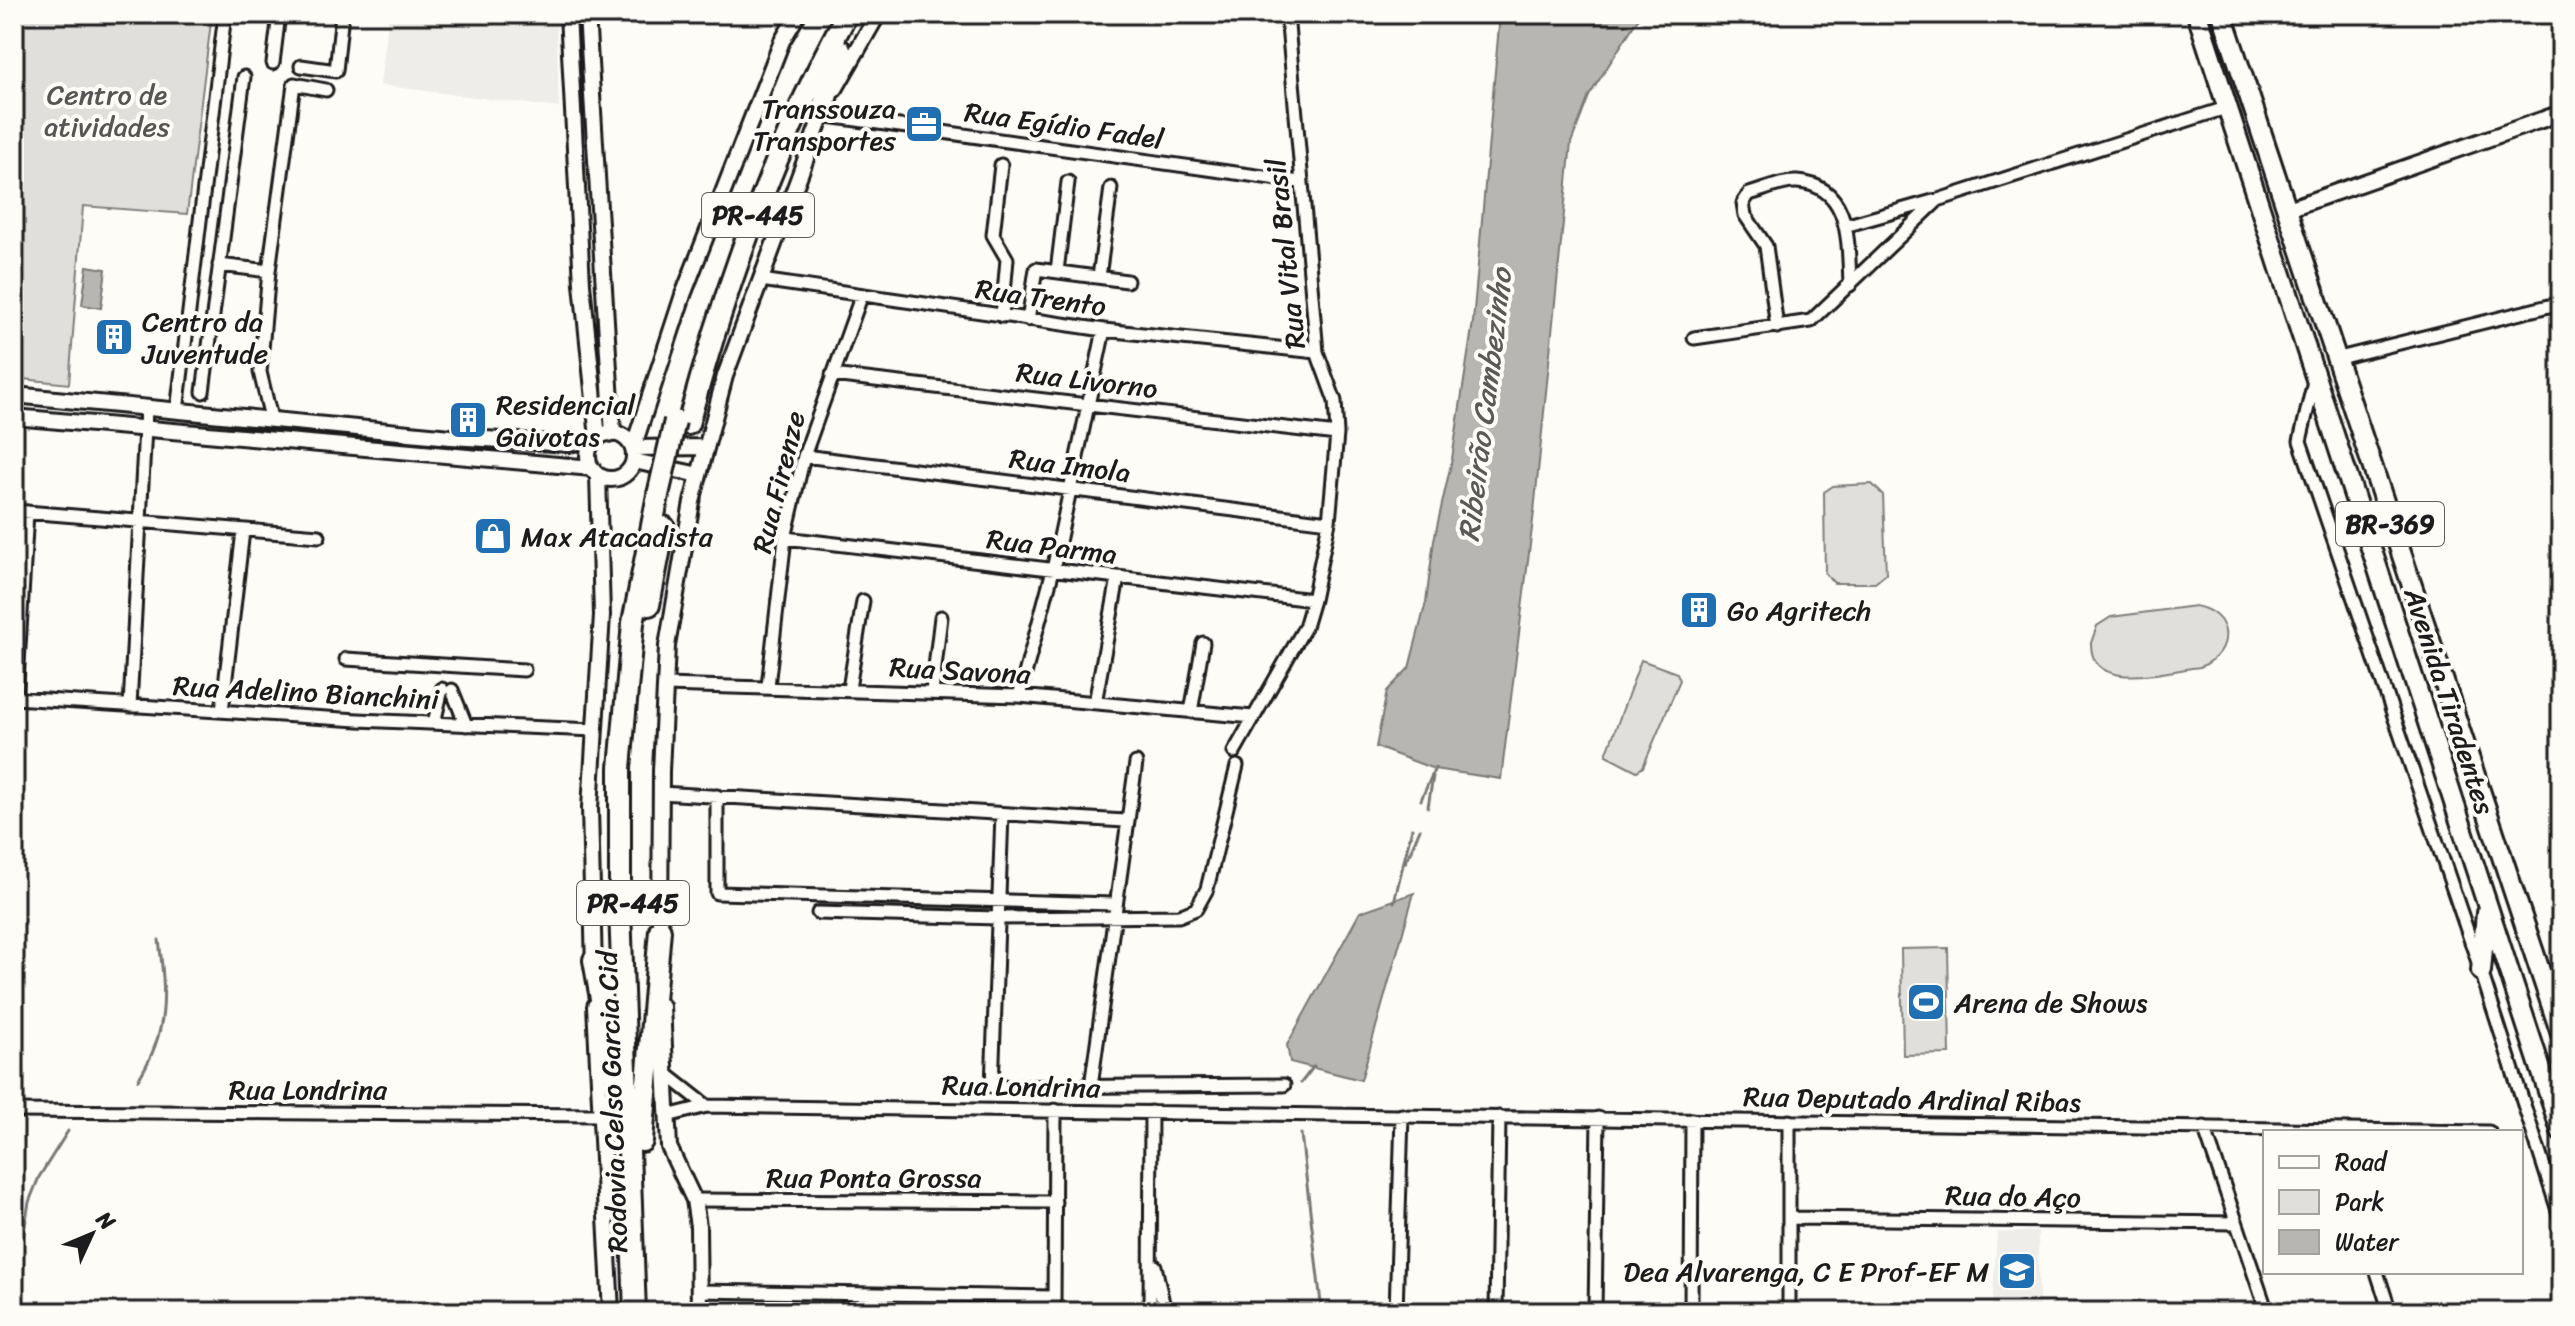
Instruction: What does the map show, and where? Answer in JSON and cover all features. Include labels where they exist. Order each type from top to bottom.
[{"type":"highway","name":"Rodovia Celso Garcia Cid","points":[[648,1312],[620,910],[620,768],[633,623],[681,422],[733,241],[808,61],[832,14]]},
{"type":"highway","name":"Rodovia Celso Garcia Cid","points":[[681,422],[737,268],[796,121],[850,14]]},
{"type":"highway","points":[[821,115],[850,14]]},
{"type":"highway","name":"Avenida Tiradentes","points":[[2197,14],[2561,1131]]},
{"type":"highway","name":"Avenida Tiradentes","points":[[2222,14],[2561,1034]]},
{"type":"highway","points":[[2481,971],[2487,902]]},
{"type":"highway","points":[[635,1146],[660,930]]},
{"type":"highway","points":[[594,960],[635,1146]]},
{"type":"highway","name":"Rodovia Celso Garcia Cid","points":[[635,1146],[635,1312]]},
{"type":"street","points":[[177,411],[225,14]]},
{"type":"street","points":[[273,63],[279,14]]},
{"type":"street","points":[[301,66],[336,71],[342,14]]},
{"type":"street","points":[[568,14],[582,284],[598,438],[589,452],[595,471],[602,615],[590,808],[611,1312]]},
{"type":"street","points":[[587,14],[613,434]]},
{"type":"street","points":[[14,417],[595,471],[618,478],[626,473],[683,295],[782,41],[798,14]]},
{"type":"street","points":[[699,1312],[698,1226],[694,1200],[669,1147],[667,1116],[660,930],[660,793],[667,646],[699,475],[725,376],[821,115],[878,14]]},
{"type":"street","name":"Rua Vital Brasil","points":[[1234,752],[1305,627],[1329,522],[1337,434],[1335,401],[1317,352],[1287,14]]},
{"type":"street","points":[[203,392],[244,77]]},
{"type":"street","points":[[271,418],[260,372],[269,271],[294,84],[326,90]]},
{"type":"street","points":[[1848,225],[1938,200],[2226,108]]},
{"type":"street","points":[[2288,209],[2561,113]]},
{"type":"street","name":"Rua Egídio Fadel","points":[[821,115],[1300,182]]},
{"type":"street","points":[[1001,165],[993,235],[1007,259],[1002,316]]},
{"type":"street","points":[[1777,327],[1766,246],[1745,215],[1743,203],[1749,194],[1796,181],[1815,186],[1840,206],[1848,225],[1850,285]]},
{"type":"street","points":[[1057,271],[1068,182]]},
{"type":"street","points":[[1099,277],[1111,188]]},
{"type":"street","points":[[1694,338],[1811,321],[1938,200]]},
{"type":"street","points":[[219,265],[269,271]]},
{"type":"street","points":[[1028,320],[1036,269],[1127,281]]},
{"type":"street","name":"Rua Trento","points":[[761,280],[1104,330],[1317,352]]},
{"type":"street","name":"Rua Firenze","points":[[768,686],[785,538],[804,456],[861,297]]},
{"type":"street","points":[[2335,359],[2561,303]]},
{"type":"street","points":[[1019,696],[1053,570],[1104,330]]},
{"type":"street","name":"Rua Livorno","points":[[832,375],[1337,434]]},
{"type":"street","points":[[2315,380],[2300,441],[2481,971],[2527,1133],[2561,1220]]},
{"type":"street","points":[[14,395],[451,437],[569,444],[613,434],[623,437],[633,454],[699,475]]},
{"type":"street","points":[[130,706],[137,522],[146,409]]},
{"type":"street","points":[[425,455],[425,445],[451,437]]},
{"type":"street","points":[[633,454],[706,447]]},
{"type":"street","name":"Rua Imola","points":[[804,456],[1329,522]]},
{"type":"street","points":[[14,511],[319,536]]},
{"type":"street","points":[[15,698],[27,512]]},
{"type":"street","points":[[222,711],[243,531]]},
{"type":"street","name":"Rua Parma","points":[[785,538],[1313,600]]},
{"type":"street","points":[[1095,703],[1118,578]]},
{"type":"street","points":[[849,689],[863,601]]},
{"type":"street","points":[[932,692],[941,617]]},
{"type":"street","points":[[1191,712],[1203,643]]},
{"type":"street","points":[[346,659],[448,678],[524,670]]},
{"type":"street","points":[[434,723],[448,678]]},
{"type":"street","points":[[448,678],[466,725]]},
{"type":"street","name":"Rua Savona","points":[[665,685],[1019,696],[1253,717]]},
{"type":"street","name":"Rua Adelino Bianchini","points":[[15,698],[595,730]]},
{"type":"street","points":[[1091,1086],[1125,821],[1136,763]]},
{"type":"street","points":[[818,913],[998,918],[1179,916],[1196,909],[1207,889],[1237,766]]},
{"type":"street","points":[[660,793],[1125,821]]},
{"type":"street","points":[[717,796],[717,893],[1114,904]]},
{"type":"street","points":[[1002,814],[992,1087],[1284,1085]]},
{"type":"street","points":[[665,1073],[707,1106]]},
{"type":"street","name":"Rua Londrina","points":[[667,1116],[707,1106],[1334,1115]]},
{"type":"street","points":[[1054,1312],[1055,1110]]},
{"type":"street","name":"Rua Londrina","points":[[14,1111],[601,1115]]},
{"type":"street","points":[[1150,1312],[1151,1112]]},
{"type":"street","name":"Rua Deputado Ardinal Ribas","points":[[1334,1115],[2332,1130]]},
{"type":"street","points":[[1396,1312],[1402,1115]]},
{"type":"street","points":[[1496,1312],[1499,1117]]},
{"type":"street","points":[[1595,1312],[1598,1118]]},
{"type":"street","points":[[1691,1312],[1692,1120]]},
{"type":"street","points":[[1789,1121],[1789,1312]]},
{"type":"street","points":[[2204,1127],[2267,1312]]},
{"type":"street","name":"Rua Ponta Grossa","points":[[694,1200],[1055,1202]]},
{"type":"street","name":"Rua do Aço","points":[[1789,1218],[2236,1223]]},
{"type":"street","points":[[1150,1246],[1165,1312]]},
{"type":"street","points":[[2378,1274],[2390,1312]]},
{"type":"street","points":[[699,1291],[1054,1297]]},
{"type":"shaded area","points":[[389,14],[556,14],[559,108],[380,85]]},
{"type":"shaded area","name":"Dea Alvarenga, C E Prof-EF M","points":[[2038,1231],[2039,1309],[1992,1310],[1997,1233]]},
{"type":"green space","name":"Centro de atividades","points":[[14,14],[212,14],[187,214],[83,206],[69,384],[14,378]]},
{"type":"green space","points":[[1872,484],[1883,495],[1886,574],[1875,583],[1834,583],[1825,573],[1824,492],[1833,486]]},
{"type":"green space","points":[[2195,606],[2217,616],[2225,634],[2220,652],[2200,667],[2133,676],[2103,669],[2094,659],[2091,643],[2097,626],[2111,617]]},
{"type":"green space","points":[[1641,660],[1677,673],[1680,680],[1643,767],[1637,771],[1606,755]]},
{"type":"green space","name":"Arena de Shows","points":[[1948,948],[1950,1054],[1903,1055],[1901,949]]},
{"type":"water","points":[[1500,14],[1641,14],[1589,96],[1571,143],[1534,512],[1501,779],[1434,769],[1376,747],[1387,691],[1409,668],[1426,602],[1434,540],[1452,459],[1473,322]]},
{"type":"water","points":[[87,266],[106,269],[101,308],[82,305]]},
{"type":"water","points":[[1414,893],[1361,1080],[1290,1062],[1287,1045],[1360,912]]},
{"type":"waterway","name":"Ribeirão Cambezinho","points":[[1421,800],[1435,768]]},
{"type":"waterway","points":[[1428,807],[1433,776]]},
{"type":"waterway","name":"Ribeirão Cambezinho","points":[[1394,902],[1412,828]]},
{"type":"waterway","points":[[1406,862],[1420,829]]},
{"type":"waterway","points":[[138,1080],[155,1045],[163,1012],[159,940]]},
{"type":"waterway","name":"Ribeirão Cambezinho","points":[[1301,1083],[1314,1066]]},
{"type":"waterway","points":[[19,1261],[29,1202],[39,1177],[68,1131]]},
{"type":"waterway","name":"Ribeirão Cambezinho","points":[[1301,1134],[1322,1312]]},
{"type":"place","name":"Transsouza Transportes","points":[[924,124]]},
{"type":"place","name":"Centro da Juventude","points":[[114,337]]},
{"type":"place","name":"Residencial Gaivotas","points":[[468,420]]},
{"type":"place","name":"Max Atacadista","points":[[493,536]]},
{"type":"place","name":"Go Agritech","points":[[1699,610]]},
{"type":"place","name":"Arena de Shows","points":[[1926,1002]]},
{"type":"place","name":"Dea Alvarenga, C E Prof-EF M","points":[[2017,1271]]}]
